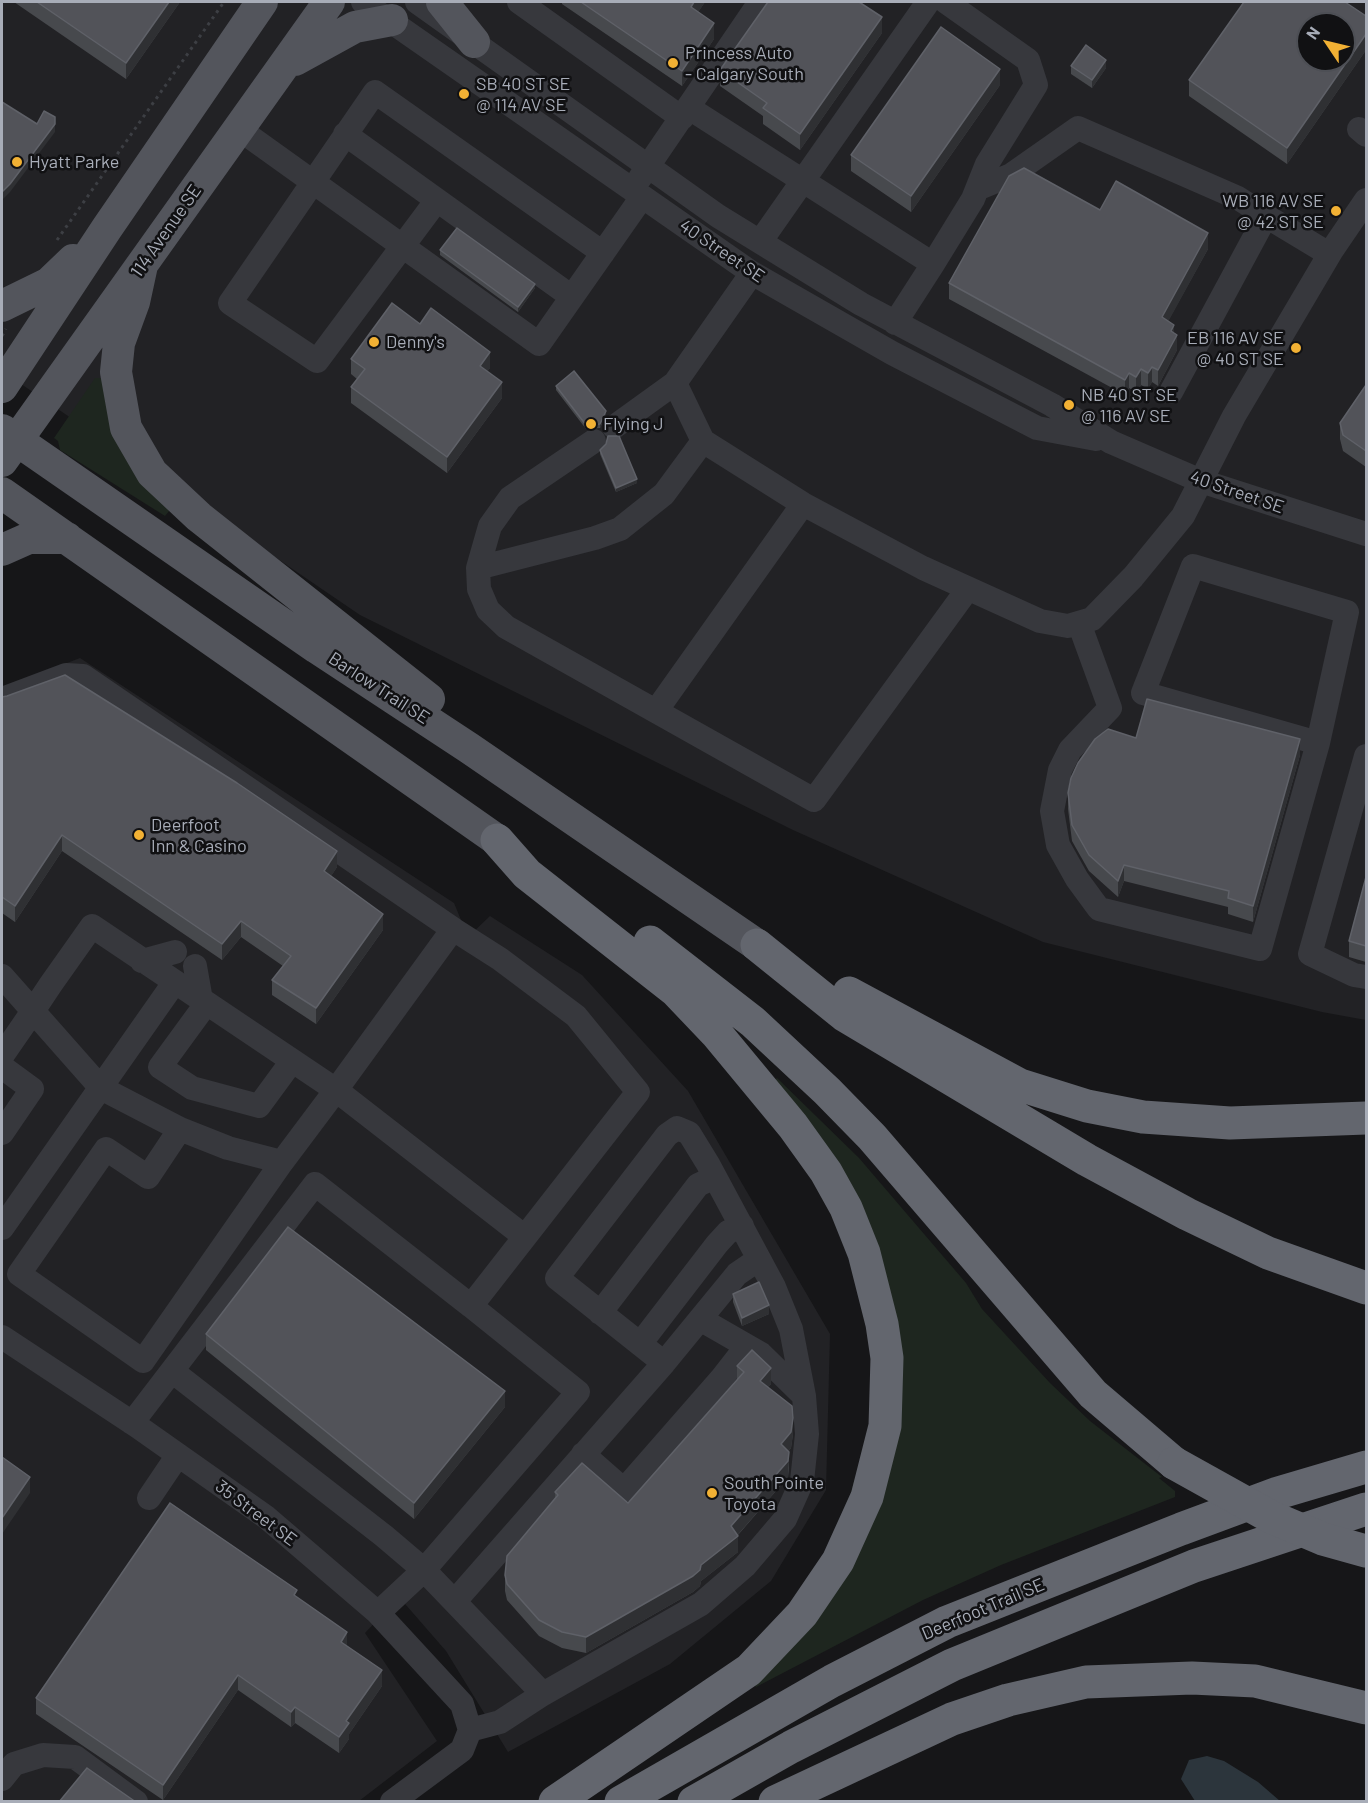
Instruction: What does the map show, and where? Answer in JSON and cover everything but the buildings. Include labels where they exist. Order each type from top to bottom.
[{"type":"highway","points":[[497,840],[532,858],[634,930],[753,1022],[790,1054],[872,1137],[1093,1394],[1174,1463],[1271,1517],[1323,1539],[1366,1551]]},
{"type":"highway","points":[[497,840],[527,874],[675,991],[716,1033],[793,1126],[826,1172],[846,1208],[860,1244],[880,1315],[887,1358],[885,1426],[867,1497],[838,1561],[802,1614],[749,1670],[555,1802]]},
{"type":"highway","points":[[757,945],[1020,1084],[1087,1107],[1143,1117],[1230,1123],[1366,1118]]},
{"type":"highway","points":[[757,945],[844,1015],[1087,1160],[1187,1214],[1268,1252],[1366,1288]]},
{"type":"highway","name":"Deerfoot Trail SE","points":[[621,1802],[832,1681],[947,1622],[1278,1493],[1366,1467]]},
{"type":"highway","points":[[694,1802],[821,1731],[952,1665],[1194,1566],[1366,1509]]},
{"type":"highway","points":[[775,1802],[952,1719],[1018,1697],[1086,1682],[1192,1678],[1255,1682],[1366,1708]]},
{"type":"main road","points":[[2,387],[106,228],[262,2]]},
{"type":"main road","name":"114 Avenue SE","points":[[6,443],[142,265],[329,2]]},
{"type":"main road","points":[[442,2],[474,42]]},
{"type":"main road","points":[[284,67],[355,27],[392,20]]},
{"type":"main road","points":[[2,306],[48,283],[106,228]]},
{"type":"main road","points":[[142,265],[134,302],[119,343],[116,372],[126,428],[152,474],[199,517],[451,716],[470,748]]},
{"type":"main road","name":"Barlow Trail SE","points":[[6,443],[470,748],[757,945]]},
{"type":"main road","points":[[2,494],[497,840]]},
{"type":"main road","points":[[2,550],[29,538],[67,538]]},
{"type":"street","name":"40 Street SE","points":[[363,2],[753,273],[892,352],[1037,428],[1111,442]]},
{"type":"street","name":"40 Street SE","points":[[417,2],[648,166],[760,242],[895,323],[1052,405],[1111,442],[1201,481],[1366,534]]},
{"type":"street","points":[[519,2],[685,113],[933,264]]},
{"type":"street","points":[[239,129],[405,247],[462,279],[492,301],[539,344],[603,253],[637,193],[648,166],[760,2]]},
{"type":"street","points":[[760,242],[800,181],[928,2]]},
{"type":"street","points":[[895,323],[933,264],[977,189],[987,164],[1036,86],[1028,60],[946,2]]},
{"type":"street","points":[[437,200],[405,247],[317,361],[230,303],[375,92],[603,253]]},
{"type":"street","points":[[977,189],[1011,175],[1078,128],[1238,198],[1329,255]]},
{"type":"street","points":[[345,134],[437,200],[487,244],[519,267],[572,297]]},
{"type":"street","points":[[675,383],[703,441],[803,504],[967,590],[1040,621],[1068,626],[1092,619],[1133,577],[1183,516],[1234,416],[1329,255],[1366,200]]},
{"type":"street","points":[[1171,392],[1266,216]]},
{"type":"street","points":[[614,427],[675,383],[753,273]]},
{"type":"street","points":[[594,441],[510,498],[490,526],[478,568],[479,589],[488,610],[506,627],[814,800],[967,590]]},
{"type":"street","points":[[478,568],[595,538],[620,529],[664,494],[703,441]]},
{"type":"street","points":[[656,711],[803,504]]},
{"type":"street","points":[[1143,693],[1193,566],[1347,612],[1318,743],[1260,949],[1099,909],[1077,879],[1058,845],[1052,811],[1060,770],[1070,750],[1110,708],[1143,693],[1318,743]]},
{"type":"street","points":[[1079,623],[1110,708]]},
{"type":"street","points":[[2,699],[66,675],[83,676],[500,959],[576,1016],[638,1092],[471,1306]]},
{"type":"street","points":[[1366,756],[1310,954],[1354,975],[1366,977]]},
{"type":"street","points":[[2,1056],[92,927],[336,1090],[525,1237]]},
{"type":"street","points":[[180,1129],[148,1177],[106,1149],[19,1274],[143,1361],[282,1162],[453,929]]},
{"type":"street","points":[[142,961],[175,952]]},
{"type":"street","points":[[195,966],[203,1002],[160,1067],[192,1088],[259,1106],[292,1060]]},
{"type":"street","points":[[2,976],[101,1088],[180,1129],[228,1148],[282,1162]]},
{"type":"street","points":[[2,1228],[174,983]]},
{"type":"street","points":[[2,1067],[32,1089],[2,1133]]},
{"type":"street","points":[[392,1802],[462,1750],[470,1730],[500,1722],[543,1694],[701,1604],[745,1566],[785,1519],[802,1481],[807,1434],[804,1395],[791,1329],[774,1287],[715,1177],[689,1133],[677,1128],[667,1135],[557,1278],[664,1363]]},
{"type":"street","points":[[600,1313],[698,1185],[715,1177]]},
{"type":"street","points":[[132,1423],[315,1184],[578,1392],[424,1570],[378,1613]]},
{"type":"street","points":[[640,1344],[717,1244],[728,1232],[741,1226]]},
{"type":"street","points":[[455,1601],[664,1363],[737,1274],[759,1259]]},
{"type":"street","points":[[700,1319],[761,1354],[804,1395]]},
{"type":"street","name":"35 Street SE","points":[[2,1337],[132,1423],[266,1517],[378,1613],[462,1704],[470,1730]]},
{"type":"street","points":[[583,1454],[624,1490],[747,1346]]},
{"type":"street","points":[[172,1371],[384,1536],[424,1570],[543,1694]]},
{"type":"street","points":[[150,1497],[178,1455]]},
{"type":"street","points":[[2,1779],[14,1764],[43,1755],[75,1757],[136,1802]]},
{"type":"path","points":[[51,249],[224,2]]},
{"type":"shaded area","points":[[2,2],[1366,2],[1366,1020],[1322,1012],[1043,942],[793,830],[360,615],[2,371]]},
{"type":"shaded area","points":[[95,378],[100,378],[106,383],[170,510],[165,516],[60,450],[58,441],[54,438]]},
{"type":"shaded area","points":[[80,658],[454,903],[468,937],[490,916],[582,975],[688,1091],[830,1334],[826,1490],[771,1581],[670,1664],[508,1752],[446,1651],[399,1597],[365,1633],[437,1741],[359,1801],[2,1802],[2,688]]},
{"type":"shaded area","points":[[777,1078],[859,1158],[966,1283],[982,1309],[1050,1383],[1090,1421],[1162,1477],[1159,1478],[1175,1491],[1175,1497],[1001,1565],[923,1600],[756,1687],[751,1681],[817,1615],[893,1341],[771,1083]]},
{"type":"shaded area","points":[[1207,1756],[1224,1761],[1258,1782],[1280,1801],[1195,1801],[1181,1779],[1189,1760]]},
{"type":"place","name":"Princess Auto - Calgary South","points":[[673,63]]},
{"type":"place","name":"SB 40 ST SE @ 114 AV SE","points":[[464,94]]},
{"type":"place","name":"Hyatt Parke","points":[[17,162]]},
{"type":"place","name":"WB 116 AV SE @ 42 ST SE","points":[[1336,211]]},
{"type":"place","name":"Denny's","points":[[374,342]]},
{"type":"place","name":"EB 116 AV SE @ 40 ST SE","points":[[1296,348]]},
{"type":"place","name":"NB 40 ST SE @ 116 AV SE","points":[[1069,405]]},
{"type":"place","name":"Flying J","points":[[591,424]]},
{"type":"place","name":"Deerfoot Inn & Casino","points":[[139,835]]},
{"type":"place","name":"South Pointe Toyota","points":[[712,1493]]}]
